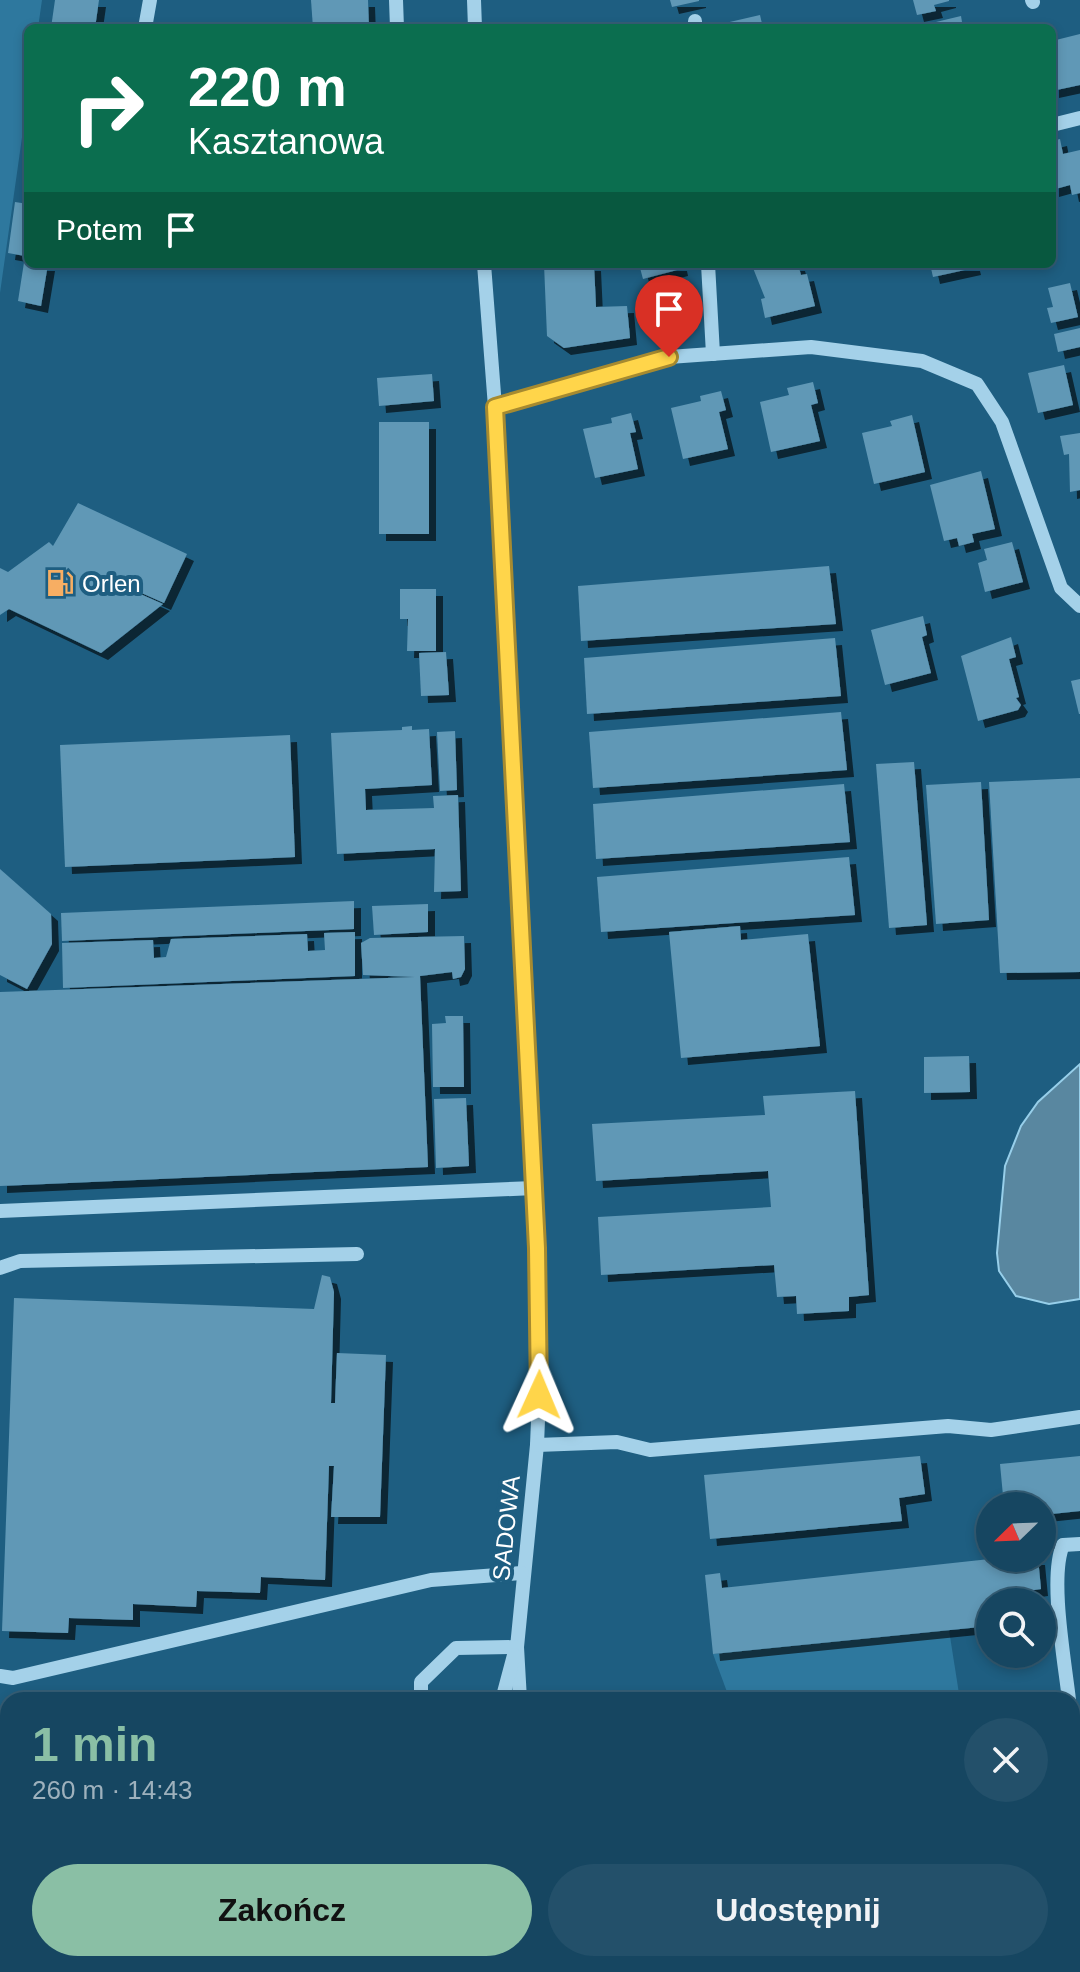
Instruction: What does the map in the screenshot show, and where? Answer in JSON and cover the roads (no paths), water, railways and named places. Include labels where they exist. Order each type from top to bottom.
[{"type":"street","points":[[146,24],[150,0]]},
{"type":"street","points":[[396,0],[397,24]]},
{"type":"street","points":[[474,0],[475,24]]},
{"type":"street","points":[[1056,124],[1080,118]]},
{"type":"street","name":"SADOWA","points":[[484,268],[495,407],[534,1188],[540,1370],[537,1445],[517,1647],[520,1692]]},
{"type":"street","points":[[708,268],[713,354]]},
{"type":"street","points":[[495,407],[669,357],[811,347],[922,361],[977,384],[1002,422],[1061,588],[1080,606]]},
{"type":"street","points":[[0,1211],[534,1188]]},
{"type":"street","points":[[0,1268],[20,1261],[357,1254]]},
{"type":"street","points":[[537,1445],[617,1442],[650,1450],[948,1426],[991,1430],[1080,1417]]},
{"type":"street","points":[[1068,1692],[1060,1610],[1059,1555],[1063,1545],[1080,1544]]},
{"type":"street","points":[[0,1676],[13,1678],[431,1580],[522,1573]]},
{"type":"street","points":[[421,1692],[421,1682],[456,1648],[517,1647]]},
{"type":"street","name":"SADOWA","points":[[504,1692],[517,1647]]},
{"type":"place","name":"Orlen","points":[[60,583]]}]
